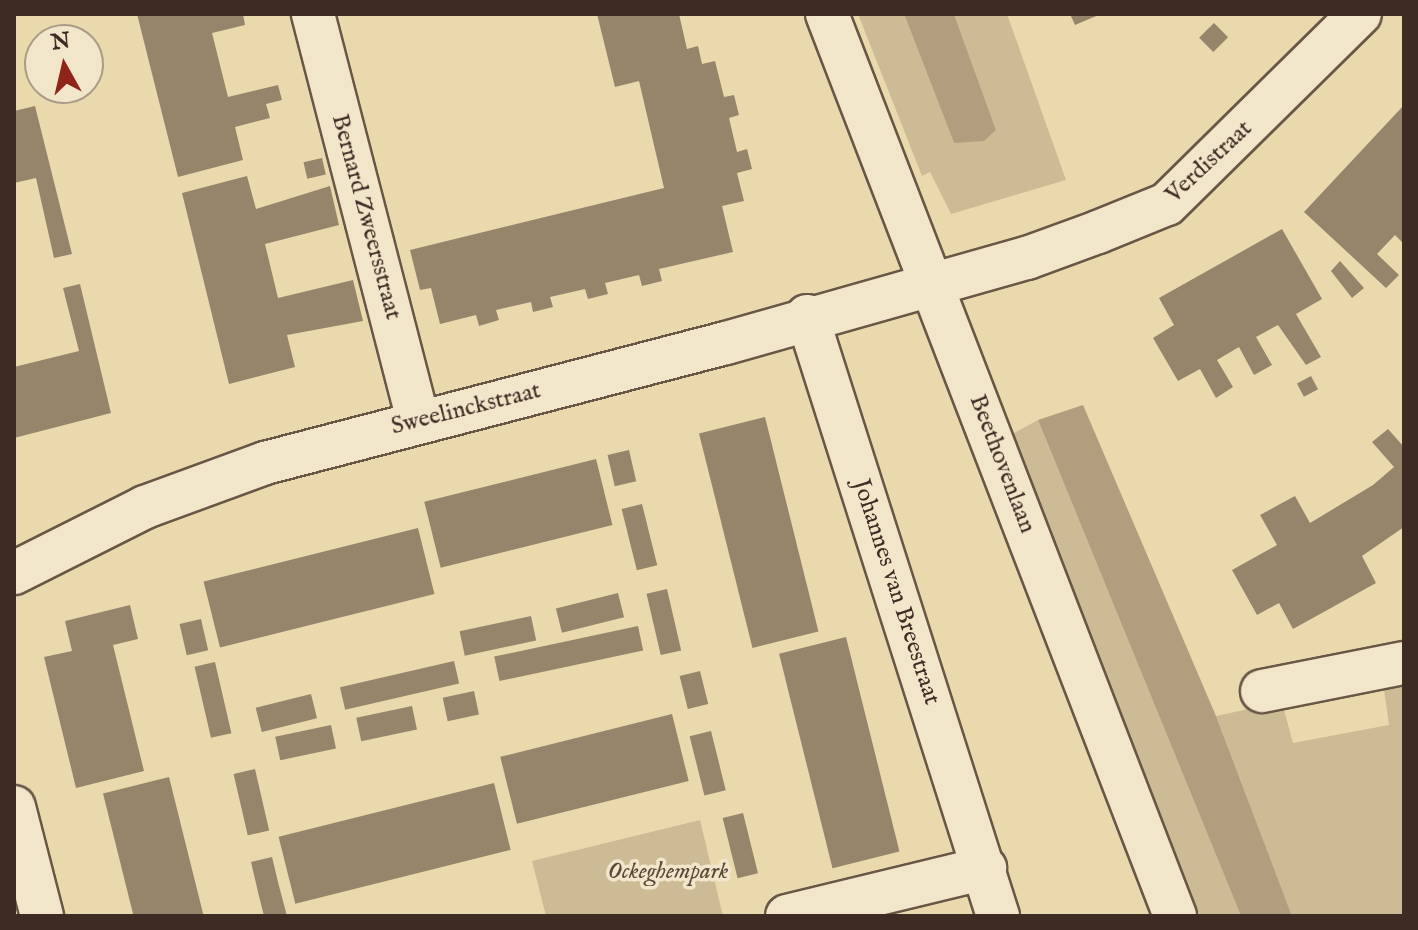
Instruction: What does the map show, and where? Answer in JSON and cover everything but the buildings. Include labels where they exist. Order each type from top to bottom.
[{"type":"street","name":"Bernard Zweersstraat","points":[[313,14],[418,420]]},
{"type":"street","name":"Beethovenlaan","points":[[827,14],[1175,916]]},
{"type":"street","name":"Verdistraat","points":[[932,282],[1027,258],[1167,204],[1360,14]]},
{"type":"street","name":"Sweelinckstraat","points":[[14,573],[145,507],[265,463],[418,420],[726,343],[807,316],[932,282]]},
{"type":"street","name":"Johannes van Breestraat","points":[[807,316],[998,916]]},
{"type":"street","points":[[1262,691],[1387,666],[1404,634]]},
{"type":"street","points":[[14,807],[42,916]]},
{"type":"street","points":[[787,916],[985,868]]},
{"type":"green space","points":[[858,14],[904,14],[954,143],[996,130],[954,14],[1007,14],[1066,180],[951,214],[930,172],[922,176]]},
{"type":"green space","points":[[1038,420],[1241,916],[1190,916],[1005,438]]},
{"type":"green space","points":[[1404,677],[1404,916],[1292,916],[1216,716],[1282,702],[1293,743],[1389,725],[1383,682]]},
{"type":"green space","name":"Ockeghempark","points":[[700,820],[723,916],[546,916],[532,861]]},
{"type":"shaded area","points":[[904,14],[954,14],[996,130],[984,141],[954,143]]},
{"type":"shaded area","points":[[1083,405],[1216,716],[1292,916],[1241,916],[1038,420]]}]
